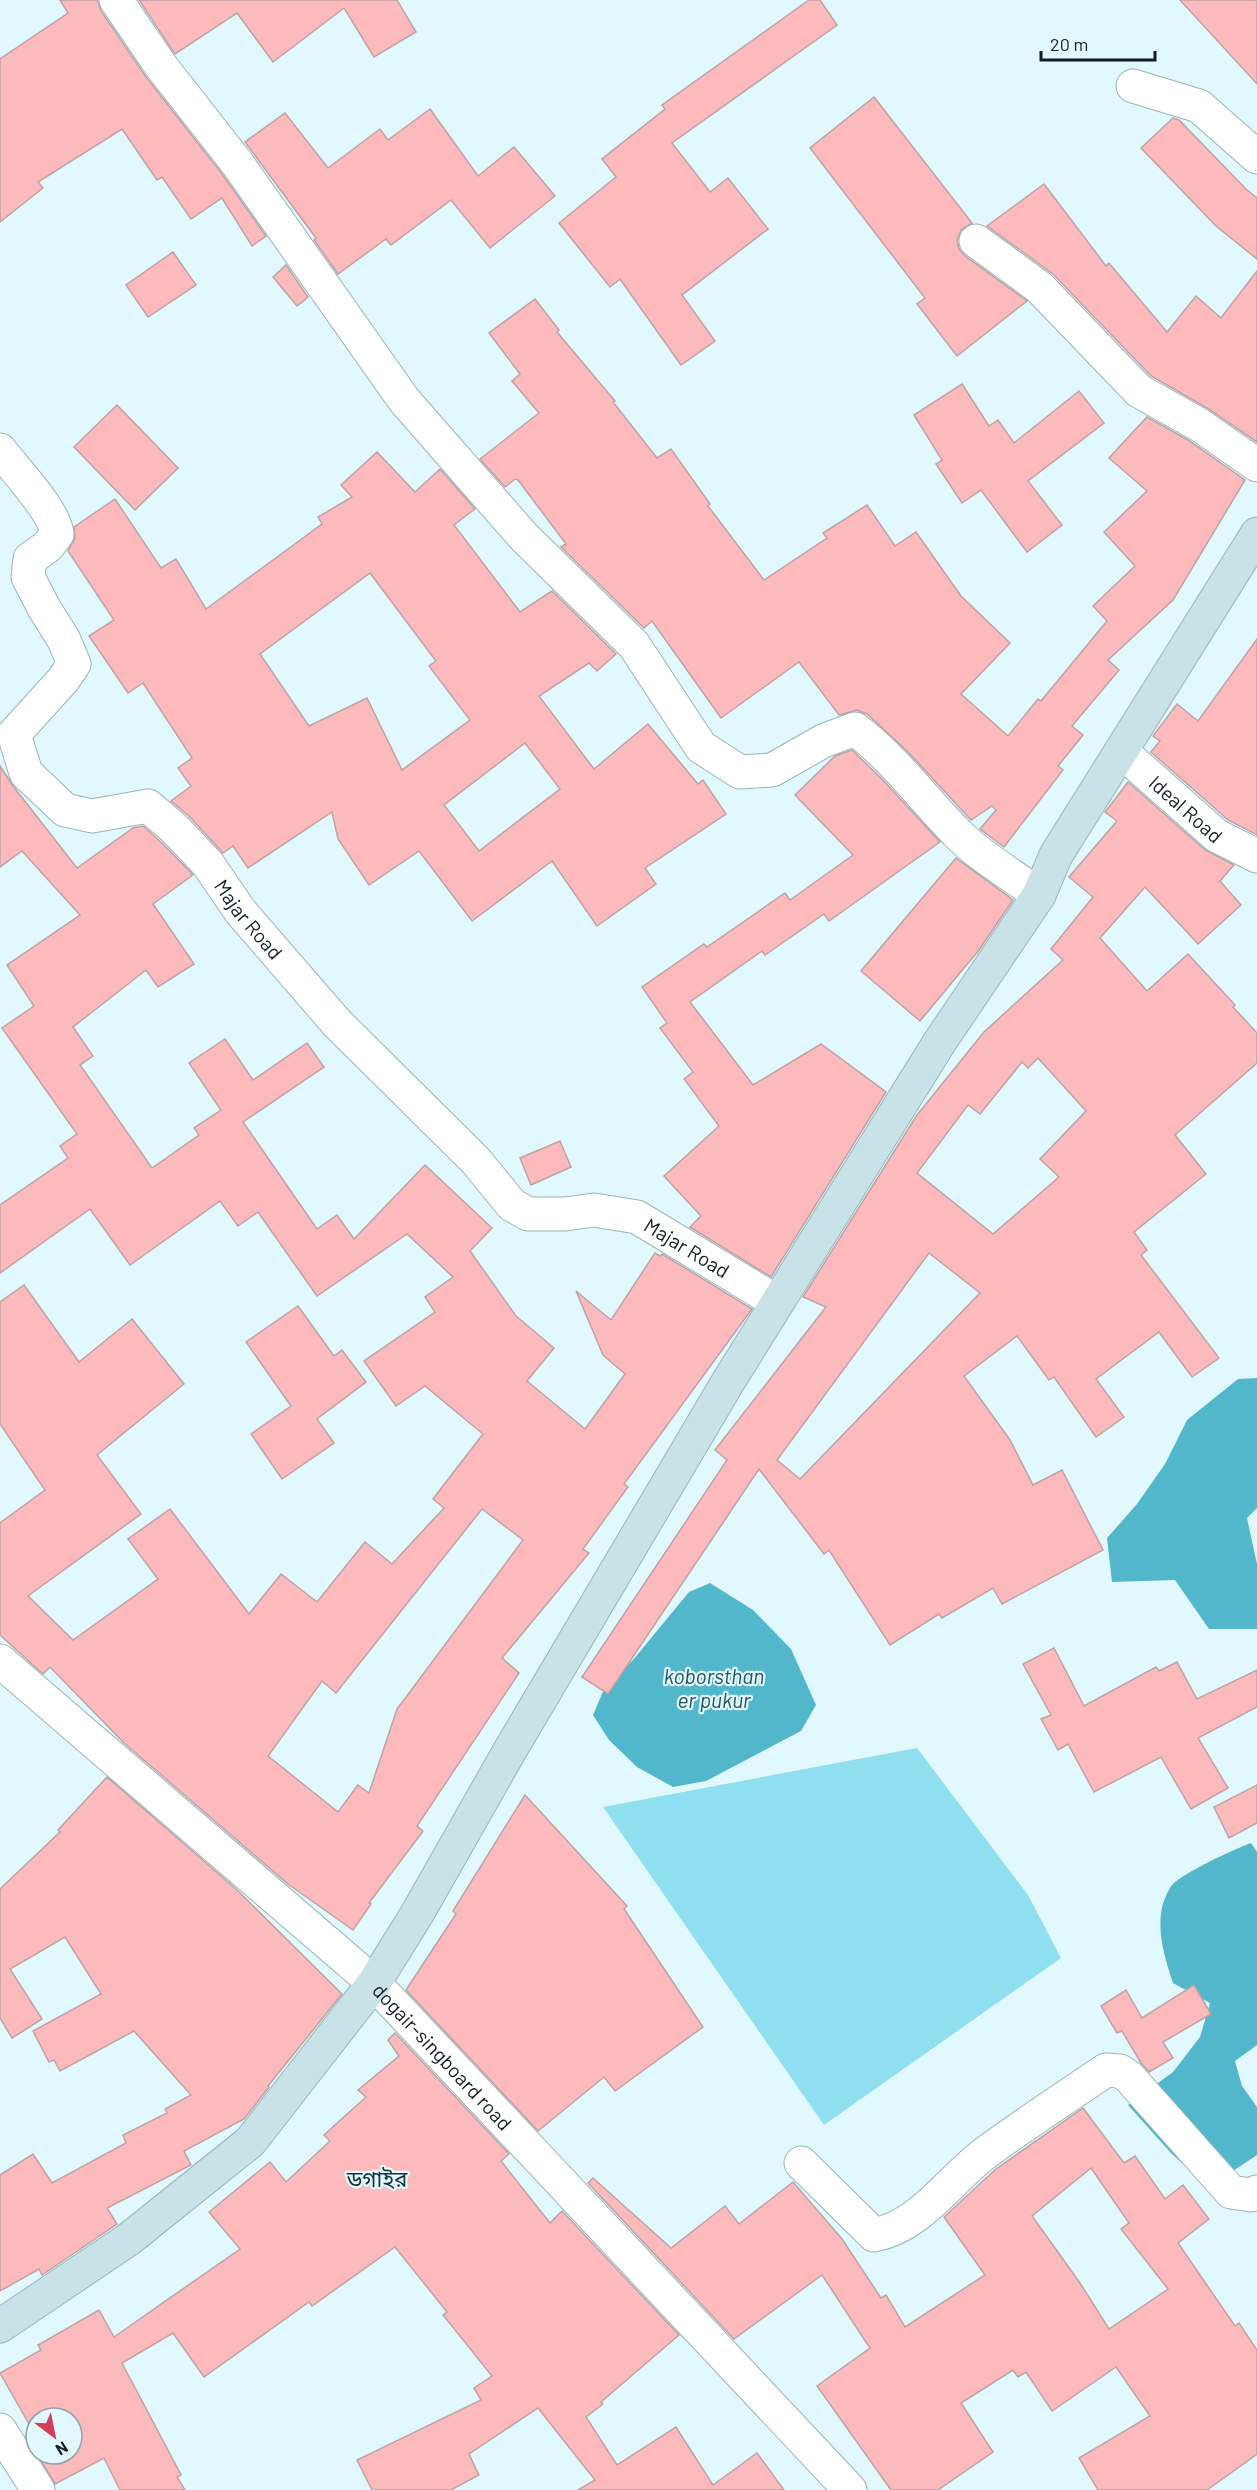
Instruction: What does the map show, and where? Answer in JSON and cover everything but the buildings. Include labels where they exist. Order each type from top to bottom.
[{"type":"street","points":[[116,0],[161,66],[237,163],[404,400],[524,537],[634,645],[701,747],[740,772],[772,770],[823,741],[855,729],[871,741],[910,780],[959,836],[1040,895]]},
{"type":"street","points":[[1133,86],[1199,106],[1257,157]]},
{"type":"street","points":[[976,241],[1039,287],[1139,391],[1197,424],[1257,465]]},
{"type":"street","name":"Majar Road","points":[[0,450],[50,511],[57,525],[57,534],[48,546],[30,559],[28,577],[64,640],[74,664],[63,680],[14,734],[26,773],[65,810],[92,816],[148,806],[175,829],[208,864],[240,911],[336,1022],[476,1161],[512,1205],[528,1214],[565,1214],[594,1210],[637,1217],[777,1302]]},
{"type":"street","points":[[0,2326],[129,2239],[250,2142],[374,1983],[417,1914],[509,1752],[777,1302],[939,1043],[1040,895],[1056,855],[1257,534]]},
{"type":"street","name":"Ideal Road","points":[[1121,751],[1217,836],[1257,856]]},
{"type":"street","name":"dogair-singboard road","points":[[0,1661],[374,1983],[850,2490]]},
{"type":"street","points":[[801,2163],[874,2235],[889,2232],[906,2223],[983,2155],[1106,2070],[1120,2071],[1129,2077],[1231,2192],[1251,2195],[1257,2192]]},
{"type":"street","points":[[0,2430],[38,2490]]},
{"type":"shaded area","points":[[917,1748],[1028,1895],[1061,1958],[824,2125],[603,1807]]},
{"type":"water","points":[[1257,1378],[1257,1508],[1247,1518],[1257,1564],[1257,1629],[1209,1629],[1175,1580],[1112,1582],[1107,1538],[1137,1504],[1165,1464],[1187,1420],[1238,1379]]},
{"type":"water","name":"koborsthan er pukur","points":[[710,1583],[753,1610],[791,1649],[816,1705],[801,1731],[706,1781],[673,1787],[637,1767],[609,1740],[593,1715],[605,1687],[633,1660],[689,1592]]},
{"type":"water","points":[[1251,1843],[1257,1852],[1257,2045],[1235,2061],[1242,2086],[1257,2107],[1257,2155],[1233,2171],[1214,2192],[1171,2153],[1128,2105],[1173,2072],[1200,2037],[1210,2003],[1173,1983],[1163,1947],[1160,1923],[1161,1911],[1170,1888],[1183,1876]]},
{"type":"district","name":"ডগাইর","points":[[377,2178]]}]
